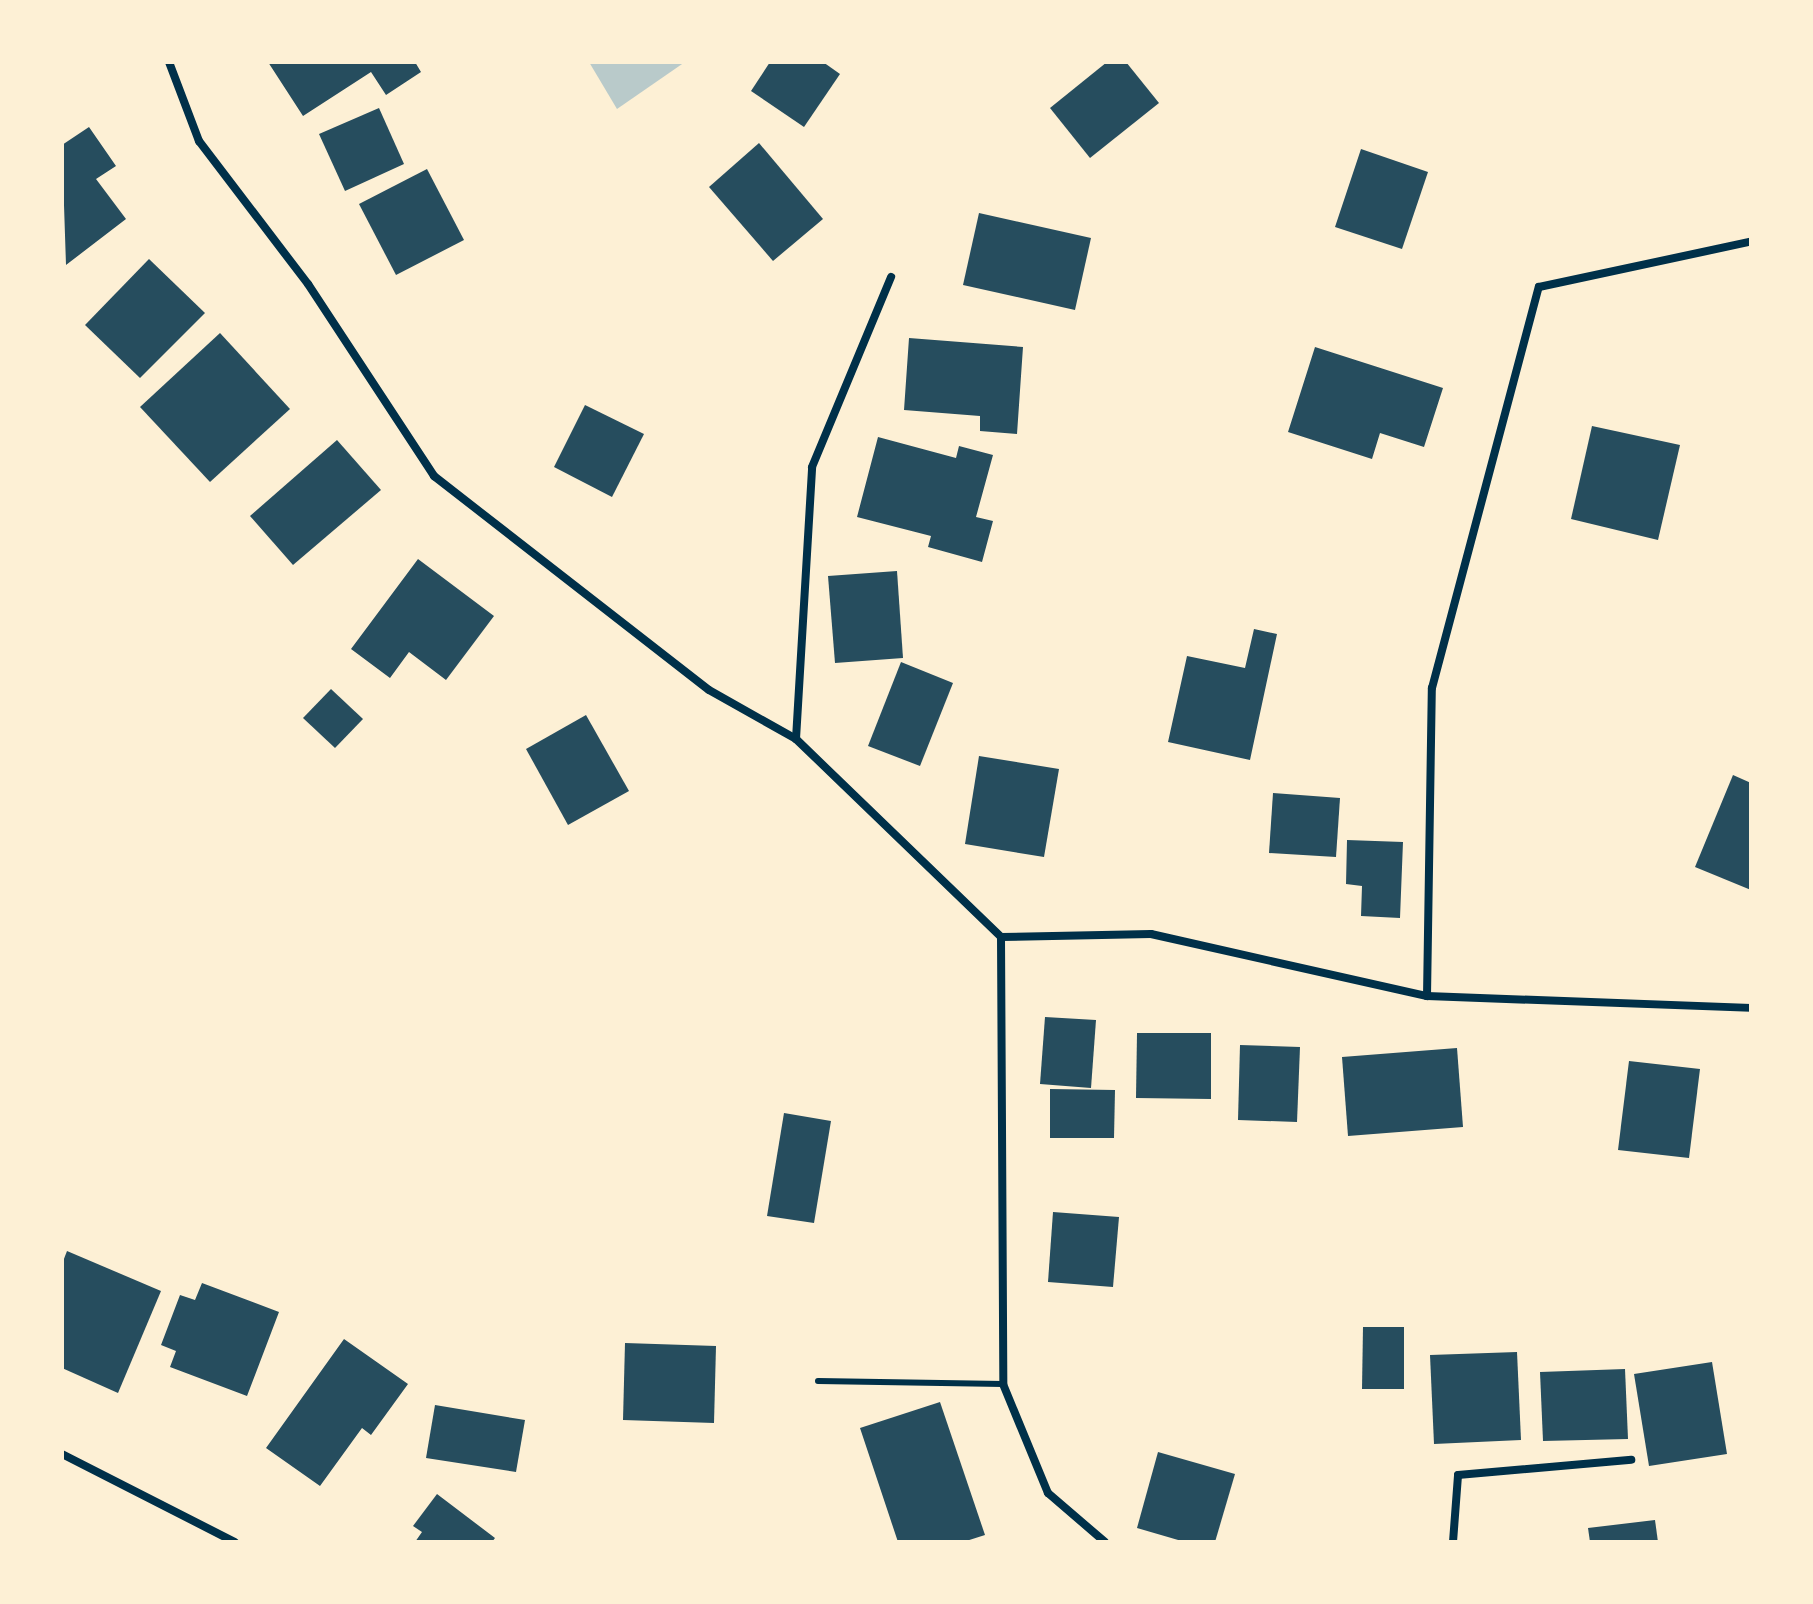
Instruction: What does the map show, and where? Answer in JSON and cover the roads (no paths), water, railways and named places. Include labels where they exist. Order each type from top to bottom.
[{"type":"street","points":[[169,62],[199,141],[308,284],[434,476],[709,690],[796,739],[1001,937],[1151,934],[1427,996],[1751,1008]]},
{"type":"street","points":[[1427,996],[1432,688],[1539,287],[1749,242]]},
{"type":"street","points":[[796,739],[812,467],[891,277]]},
{"type":"street","points":[[1001,937],[1003,1384],[1048,1493],[1105,1542]]},
{"type":"street","points":[[62,1454],[235,1542]]},
{"type":"street","points":[[1453,1542],[1458,1475],[1631,1460]]},
{"type":"lane","points":[[818,1381],[1003,1384]]}]
